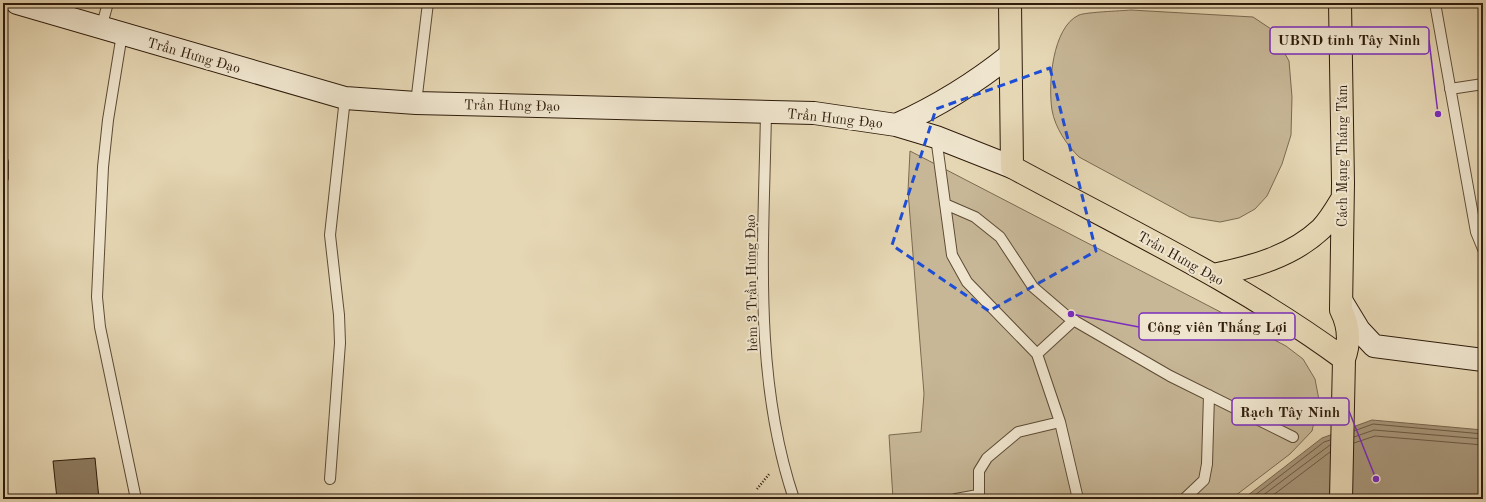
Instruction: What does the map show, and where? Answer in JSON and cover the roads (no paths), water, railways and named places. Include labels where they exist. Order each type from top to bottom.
[{"type":"main road","points":[[1010,3],[1012,167]]},
{"type":"main road","name":"Cách Mạng Tháng Tám","points":[[1340,3],[1342,199],[1341,306],[1336,321],[1336,348],[1344,370]]},
{"type":"main road","name":"Trần Hưng Đạo","points":[[1012,167],[1213,275],[1303,330],[1344,370]]},
{"type":"main road","points":[[1213,275],[1246,268],[1276,258],[1297,247],[1322,229],[1342,199]]},
{"type":"main road","points":[[1340,499],[1344,370]]},
{"type":"street","name":"Trần Hưng Đạo","points":[[17,3],[345,98],[416,103],[814,113],[896,125],[936,137],[1012,167]]},
{"type":"street","points":[[896,125],[928,111],[959,93],[1010,55]]},
{"type":"street","points":[[1341,306],[1359,330],[1374,346],[1483,360]]},
{"type":"street","points":[[1344,370],[1374,346]]},
{"type":"lane","points":[[101,28],[108,3]]},
{"type":"lane","points":[[416,103],[428,3]]},
{"type":"lane","points":[[1435,3],[1476,232],[1483,249]]},
{"type":"lane","points":[[122,34],[108,120],[103,167],[97,297],[100,328],[136,499]]},
{"type":"lane","points":[[1450,89],[1483,84]]},
{"type":"lane","points":[[330,479],[340,343],[339,315],[331,261],[330,234],[345,98]]},
{"type":"lane","name":"hẻm 3 Trần Hưng Đạo","points":[[766,111],[763,338],[780,451],[794,499]]},
{"type":"lane","points":[[936,137],[952,255],[967,282],[1037,354],[1060,422],[1078,499]]},
{"type":"lane","points":[[3,162],[3,178]]},
{"type":"lane","points":[[945,204],[975,217],[1000,236],[1033,287],[1074,320],[1170,376],[1293,437]]},
{"type":"lane","points":[[1037,354],[1074,320]]},
{"type":"lane","points":[[1184,499],[1204,480],[1207,464],[1208,395]]},
{"type":"lane","points":[[956,499],[978,497],[979,471],[987,458],[1018,432],[1060,422]]},
{"type":"water","points":[[1372,420],[1483,430],[1483,499],[1243,499],[1322,438]]},
{"type":"place","name":"UBND tỉnh Tây Ninh","points":[[1438,114]]},
{"type":"place","name":"Công viên Thắng Lợi","points":[[1071,314]]},
{"type":"place","name":"Rạch Tây Ninh","points":[[1376,479]]}]
